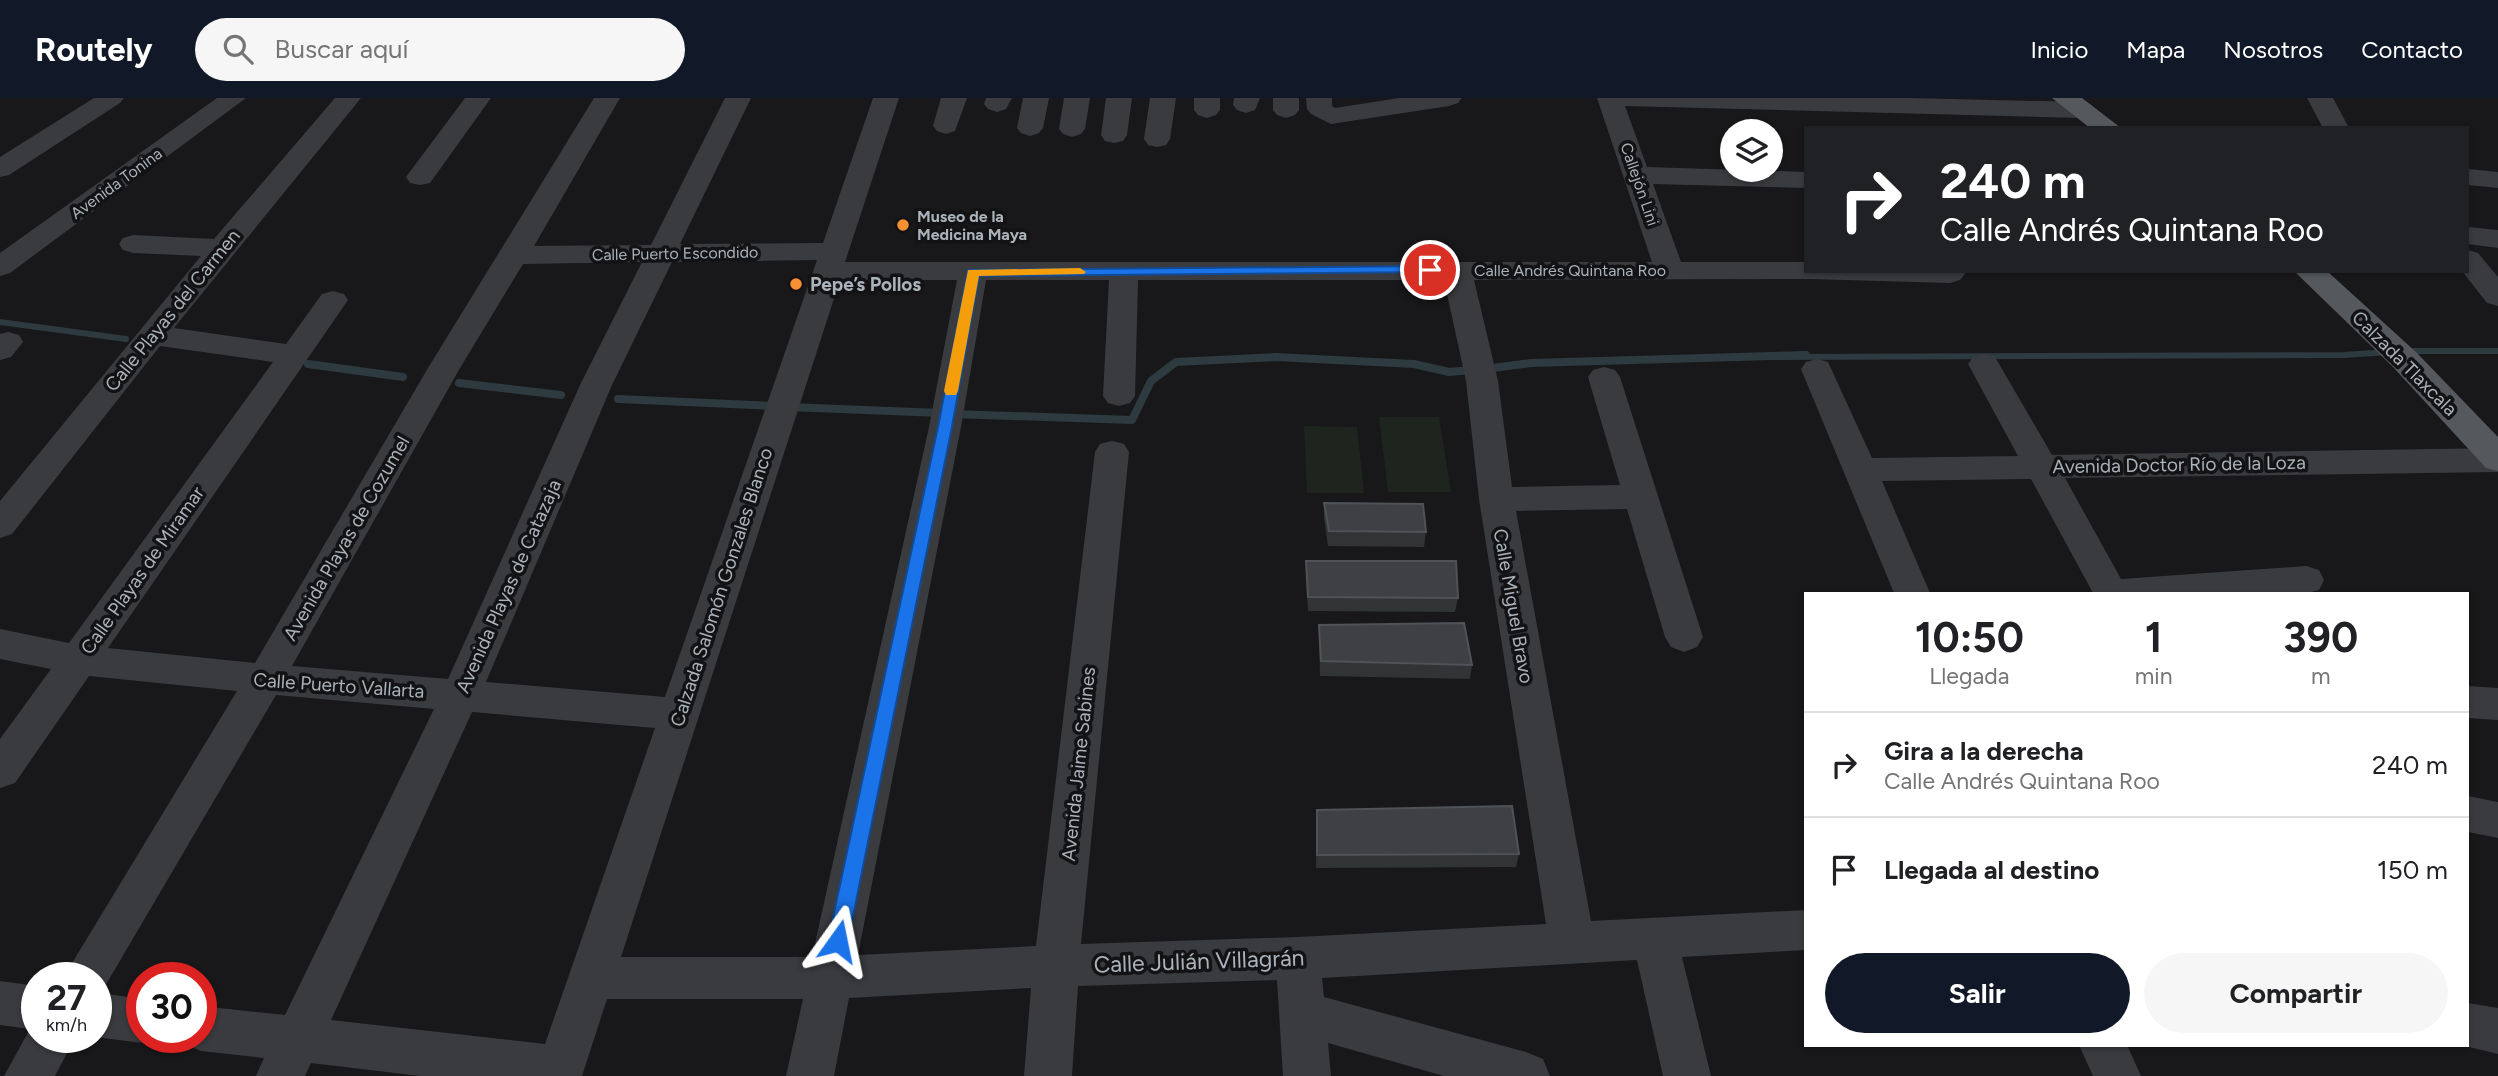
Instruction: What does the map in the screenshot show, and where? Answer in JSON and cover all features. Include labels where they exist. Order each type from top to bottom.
[{"type":"main road","points":[[2073,104],[2105,126]]},
{"type":"main road","name":"Calzada Tlaxcala","points":[[2311,273],[2397,352],[2498,459]]},
{"type":"street","points":[[0,169],[111,98]]},
{"type":"street","name":"Avenida Tonina","points":[[0,267],[233,98]]},
{"type":"street","name":"Calle Playas del Carmen","points":[[0,525],[222,248],[348,98]]},
{"type":"street","points":[[420,177],[478,98]]},
{"type":"street","name":"Avenida Playas de Cozumel","points":[[96,962],[265,679],[444,368],[607,98]]},
{"type":"street","name":"Avenida Playas de Catazaja","points":[[289,1058],[461,694],[596,385],[664,253],[738,98]]},
{"type":"street","name":"Calzada Salomón Gonzales Blanco","points":[[559,1073],[886,98]]},
{"type":"street","points":[[946,126],[954,98]]},
{"type":"street","points":[[1030,128],[1036,98]]},
{"type":"street","points":[[1072,129],[1077,98]]},
{"type":"street","points":[[1114,135],[1119,98]]},
{"type":"street","points":[[1157,139],[1163,98]]},
{"type":"street","points":[[1321,106],[1331,116],[1371,104],[1449,98]]},
{"type":"street","points":[[1610,98],[2073,104]]},
{"type":"street","name":"Callejón Lini","points":[[1610,98],[1669,270]]},
{"type":"street","points":[[2320,98],[2335,126]]},
{"type":"street","points":[[1637,175],[1803,186]]},
{"type":"street","points":[[2469,177],[2498,180]]},
{"type":"street","points":[[2469,236],[2498,239]]},
{"type":"street","points":[[133,244],[222,248]]},
{"type":"street","name":"Calle Puerto Escondido","points":[[514,256],[664,253],[832,261]]},
{"type":"street","points":[[2469,260],[2498,297]]},
{"type":"street","name":"Calle Andrés Quintana Roo","points":[[832,261],[973,272],[1804,271]]},
{"type":"street","name":"Calle Miguel Bravo","points":[[1457,270],[1482,381],[1496,499],[1572,942]]},
{"type":"street","points":[[1119,396],[1124,271]]},
{"type":"street","points":[[810,1076],[948,411],[973,272]]},
{"type":"street","points":[[1913,273],[1950,274]]},
{"type":"street","name":"Calle Playas de Miramar","points":[[0,771],[333,300]]},
{"type":"street","points":[[152,335],[288,361]]},
{"type":"street","points":[[1984,364],[2110,592]]},
{"type":"street","points":[[1817,369],[1912,592]]},
{"type":"street","points":[[1604,377],[1684,637]]},
{"type":"street","name":"Avenida Jaime Sabines","points":[[1048,1076],[1056,965],[1112,452]]},
{"type":"street","name":"Avenida Doctor Río de la Loza","points":[[1861,470],[2498,459]]},
{"type":"street","points":[[1496,499],[1641,497]]},
{"type":"street","points":[[2126,592],[2306,580]]},
{"type":"street","name":"Calle Puerto Vallarta","points":[[0,644],[80,660],[265,679],[679,714]]},
{"type":"street","points":[[2469,702],[2498,704]]},
{"type":"street","name":"Calle Julián Villagrán","points":[[591,978],[831,978],[1056,965],[1298,958],[1804,930]]},
{"type":"street","points":[[1654,937],[1687,1076]]},
{"type":"street","points":[[1298,958],[1307,1076]]},
{"type":"street","points":[[0,1003],[21,1006]]},
{"type":"street","points":[[1302,1013],[1526,1076]]},
{"type":"street","points":[[2469,1025],[2498,1031]]},
{"type":"street","points":[[217,1033],[289,1058],[559,1073]]},
{"type":"street","points":[[2104,1047],[2117,1076]]},
{"type":"street","points":[[28,1076],[42,1053]]},
{"type":"shaded area","points":[[1379,417],[1439,417],[1451,492],[1388,492]]},
{"type":"shaded area","points":[[1304,426],[1357,427],[1364,493],[1307,493]]},
{"type":"building","points":[[1324,503],[1423,504],[1426,532],[1329,531]]},
{"type":"building","points":[[1306,561],[1456,561],[1458,598],[1308,597]]},
{"type":"building","points":[[1464,623],[1472,665],[1321,661],[1319,625]]},
{"type":"building","points":[[1512,806],[1519,854],[1317,855],[1317,810]]},
{"type":"waterway","points":[[0,322],[126,339]]},
{"type":"waterway","points":[[2405,351],[2498,351]]},
{"type":"waterway","points":[[1743,357],[2344,355],[2389,352]]},
{"type":"waterway","points":[[1485,369],[1531,363],[1806,355]]},
{"type":"waterway","points":[[953,414],[1132,420],[1151,381],[1176,362],[1276,357],[1414,364],[1449,372],[1472,370]]},
{"type":"waterway","points":[[308,364],[403,377]]},
{"type":"waterway","points":[[459,383],[561,395]]},
{"type":"waterway","points":[[618,399],[776,406]]},
{"type":"waterway","points":[[789,407],[940,413]]},
{"type":"slow traffic","points":[[951,391],[973,272],[1080,272]]},
{"type":"place","name":"Museo de la Medicina Maya","points":[[903,225]]},
{"type":"place","name":"Pepe’s Pollos","points":[[796,284]]},
{"type":"route","points":[[838,941],[945,427],[973,272],[1430,270]]}]
